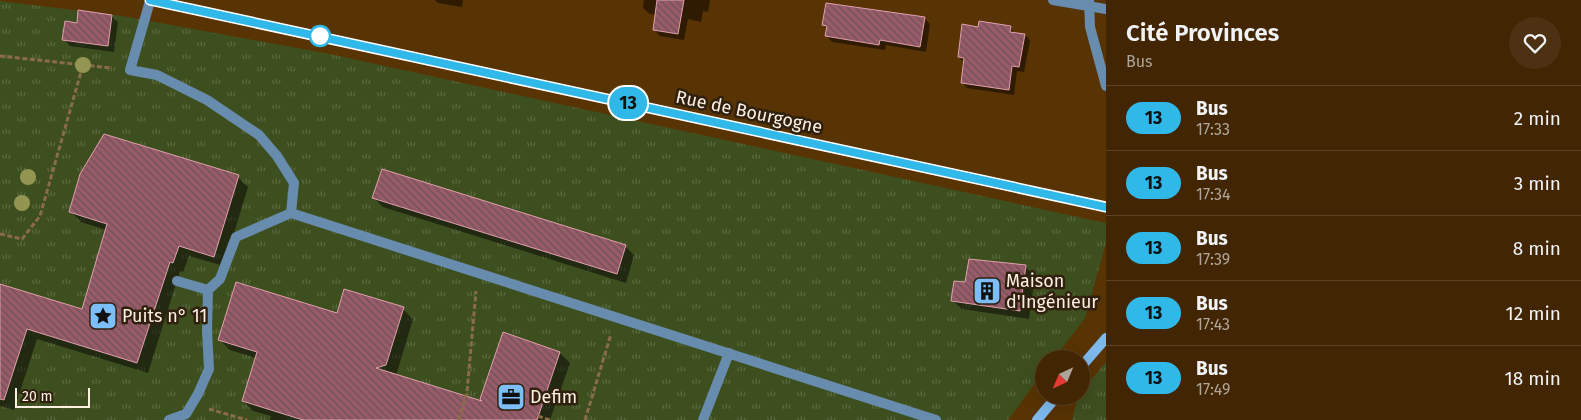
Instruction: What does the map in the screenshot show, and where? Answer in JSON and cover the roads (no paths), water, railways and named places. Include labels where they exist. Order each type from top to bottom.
[{"type":"street","points":[[150,0],[130,70],[157,75],[174,83],[207,100],[259,135],[277,156],[294,183],[291,213]]},
{"type":"street","name":"Rue de Bourgogne","points":[[150,0],[1106,207]]},
{"type":"street","points":[[1054,0],[1089,3],[1106,9]]},
{"type":"street","points":[[1089,3],[1090,27],[1106,86]]},
{"type":"street","points":[[170,420],[186,414],[198,394],[209,369],[207,331],[208,290],[220,279],[236,237],[291,213],[617,316],[936,420]]},
{"type":"street","points":[[177,281],[208,290]]},
{"type":"street","points":[[1090,357],[1106,338]]},
{"type":"street","points":[[703,420],[729,353]]},
{"type":"street","points":[[1037,420],[1050,405]]},
{"type":"place","name":"Maison d'Ingénieur","points":[[987,291]]},
{"type":"place","name":"Puits n° 11","points":[[103,316]]},
{"type":"place","name":"Defim","points":[[511,397]]}]
